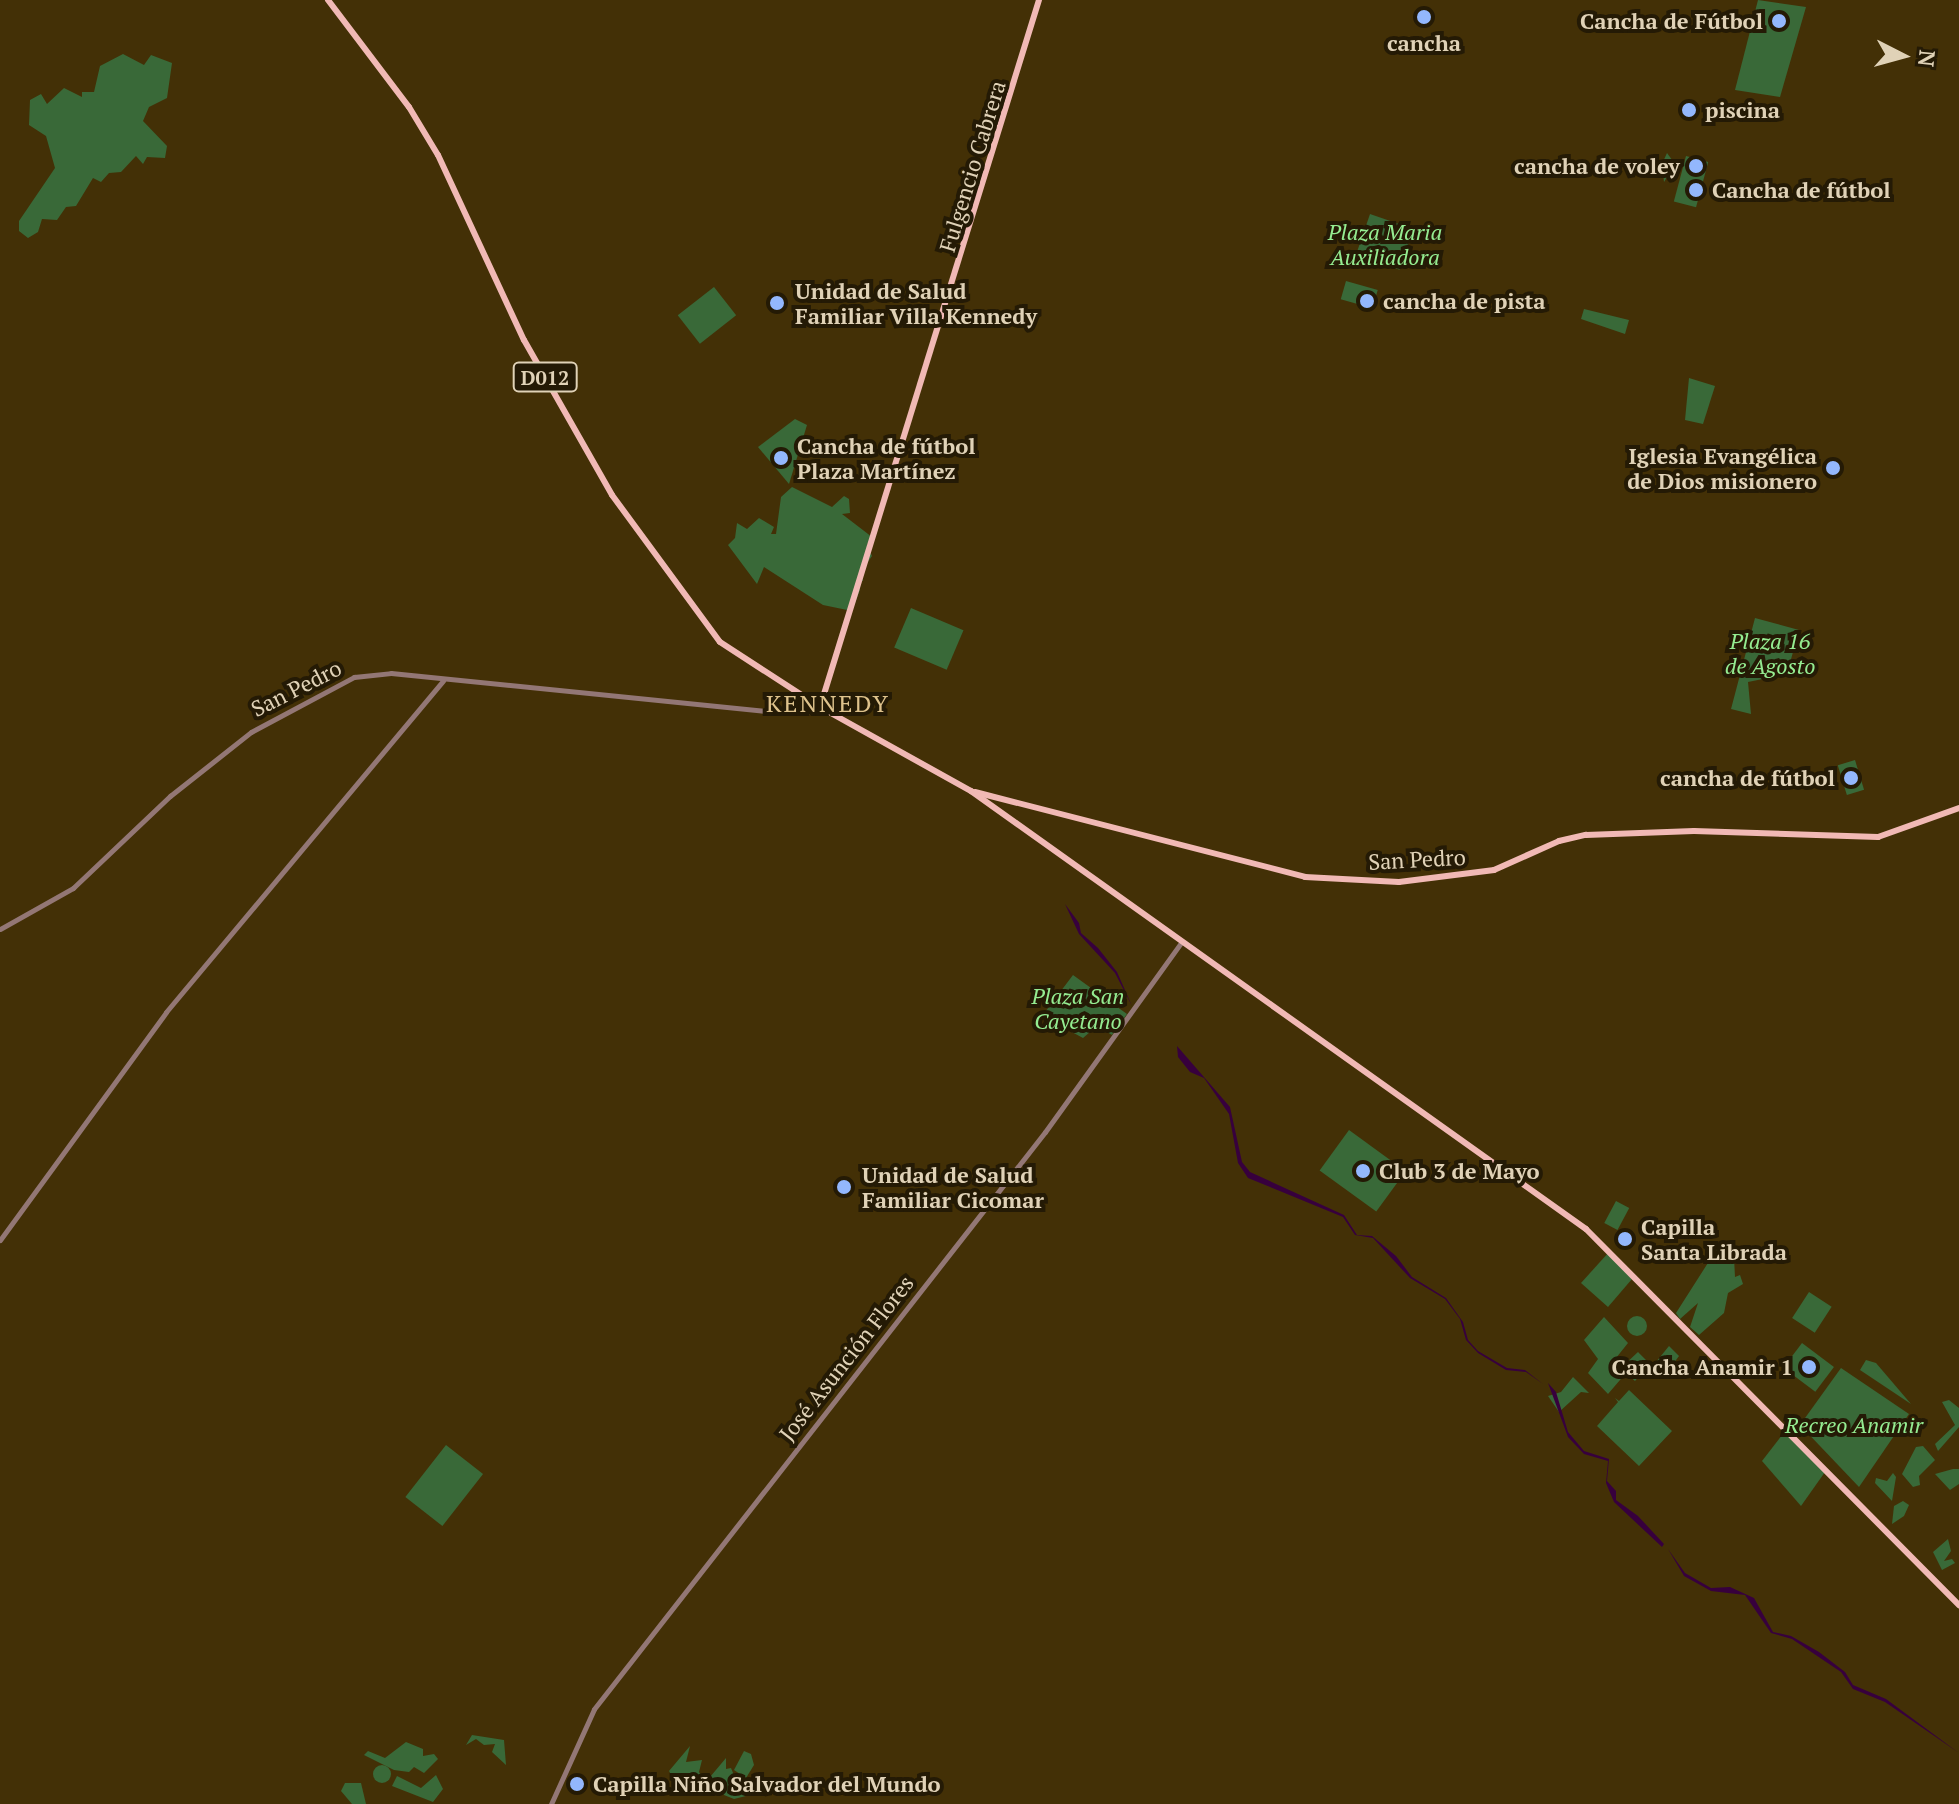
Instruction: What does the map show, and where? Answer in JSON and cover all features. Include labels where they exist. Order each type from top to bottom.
[{"type":"main road","name":"D012","points":[[328,0],[409,107],[438,155],[524,340],[648,548],[720,642],[820,707],[971,791],[1599,1239],[1959,1605]]},
{"type":"main road","name":"Fulgencio Cabrera","points":[[820,707],[1039,0]]},
{"type":"main road","name":"San Pedro","points":[[971,791],[1305,877],[1399,882],[1494,870],[1559,841],[1586,835],[1683,831],[1878,837],[1959,808]]},
{"type":"main road","points":[[998,810],[1004,798]]},
{"type":"street","name":"San Pedro","points":[[0,929],[73,888],[233,744],[302,700],[354,677],[391,673],[767,711],[804,713],[820,707]]},
{"type":"street","points":[[0,1240],[166,1012],[443,680]]},
{"type":"street","name":"José Asunción Flores","points":[[551,1804],[594,1709],[1045,1132],[1182,941]]},
{"type":"green space","points":[[1758,0],[1806,7],[1780,97],[1735,90]]},
{"type":"green space","name":"cancha","points":[[1424,7],[1431,10],[1434,17],[1431,24],[1424,27],[1417,24],[1414,17],[1417,10]]},
{"type":"green space","points":[[123,54],[144,65],[151,55],[172,63],[167,98],[149,107],[143,121],[167,146],[165,158],[147,157],[143,164],[136,156],[121,172],[109,173],[101,182],[93,178],[76,206],[66,207],[57,220],[42,219],[38,232],[28,238],[19,231],[19,221],[55,168],[46,136],[29,125],[30,100],[41,94],[47,104],[64,88],[82,97],[82,92],[94,92],[100,66]]},
{"type":"green space","points":[[1667,153],[1675,164],[1664,182],[1662,164]]},
{"type":"green space","points":[[1686,156],[1708,162],[1696,207],[1674,201]]},
{"type":"green space","name":"Plaza Maria Auxiliadora","points":[[1370,214],[1413,229],[1399,270],[1356,255]]},
{"type":"green space","points":[[1346,281],[1378,290],[1372,308],[1341,299]]},
{"type":"green space","points":[[714,287],[736,315],[700,344],[678,315]]},
{"type":"green space","points":[[1584,309],[1629,320],[1625,334],[1581,319]]},
{"type":"green space","points":[[1689,378],[1715,386],[1703,424],[1685,420]]},
{"type":"green space","points":[[795,419],[807,425],[789,484],[758,447]]},
{"type":"green space","points":[[792,487],[832,507],[844,496],[849,499],[850,513],[842,514],[872,537],[867,545],[872,556],[861,572],[863,581],[857,580],[860,590],[852,611],[823,605],[764,567],[757,584],[728,545],[735,538],[737,523],[747,529],[759,518],[774,527],[771,534],[776,534],[781,497]]},
{"type":"green space","points":[[911,608],[963,630],[947,670],[894,648]]},
{"type":"green space","name":"Plaza 16 de Agosto","points":[[1755,618],[1799,630],[1787,674],[1748,682],[1751,714],[1731,709]]},
{"type":"green space","name":"cancha de fútbol","points":[[1855,760],[1864,790],[1847,795],[1838,765]]},
{"type":"green space","name":"Plaza San Cayetano","points":[[1073,975],[1127,1014],[1112,1035],[1097,1026],[1083,1038],[1042,1016]]},
{"type":"green space","name":"Club 3 de Mayo","points":[[1349,1130],[1406,1171],[1376,1212],[1320,1170]]},
{"type":"green space","points":[[1616,1201],[1629,1208],[1618,1230],[1604,1223]]},
{"type":"green space","points":[[1720,1244],[1734,1257],[1735,1277],[1740,1275],[1743,1284],[1728,1293],[1724,1313],[1699,1335],[1690,1327],[1698,1303],[1680,1319],[1676,1313]]},
{"type":"green space","points":[[1609,1252],[1632,1279],[1608,1307],[1581,1283]]},
{"type":"green space","points":[[1809,1292],[1832,1307],[1815,1333],[1792,1318]]},
{"type":"green space","points":[[1633,1316],[1641,1316],[1647,1326],[1641,1336],[1633,1336],[1627,1330],[1627,1322]]},
{"type":"green space","points":[[1604,1317],[1628,1343],[1616,1358],[1623,1366],[1638,1352],[1650,1364],[1635,1381],[1626,1373],[1608,1394],[1588,1373],[1598,1359],[1584,1340]]},
{"type":"green space","name":"Cancha Anamir 1","points":[[1802,1343],[1834,1367],[1815,1392],[1783,1368]]},
{"type":"green space","points":[[1669,1346],[1679,1356],[1663,1378],[1652,1367]]},
{"type":"green space","points":[[1866,1360],[1876,1363],[1911,1404],[1860,1370]]},
{"type":"green space","name":"Recreo Anamir","points":[[1841,1368],[1909,1414],[1859,1487],[1800,1425]]},
{"type":"green space","points":[[1573,1377],[1589,1393],[1581,1392],[1559,1412],[1548,1396],[1561,1392]]},
{"type":"green space","points":[[1629,1390],[1672,1431],[1639,1466],[1597,1426],[1618,1402],[1615,1398],[1619,1401]]},
{"type":"green space","points":[[1949,1400],[1959,1408],[1959,1427],[1938,1451],[1935,1444],[1955,1425],[1942,1402]]},
{"type":"green space","points":[[1786,1430],[1825,1472],[1801,1506],[1762,1461]]},
{"type":"green space","points":[[446,1445],[483,1474],[442,1526],[405,1497]]},
{"type":"green space","points":[[1923,1446],[1935,1460],[1919,1476],[1920,1485],[1913,1487],[1902,1474],[1916,1447]]},
{"type":"green space","points":[[1959,1469],[1959,1484],[1950,1490],[1935,1474]]},
{"type":"green space","points":[[1893,1473],[1896,1477],[1892,1501],[1875,1483],[1876,1478],[1887,1481]]},
{"type":"green space","points":[[1903,1501],[1909,1505],[1904,1516],[1892,1524],[1894,1506]]},
{"type":"green space","points":[[1948,1539],[1951,1551],[1944,1561],[1952,1559],[1955,1563],[1942,1570],[1933,1552]]},
{"type":"green space","points":[[472,1735],[504,1740],[506,1765],[492,1752],[495,1744],[484,1745],[476,1739],[466,1745]]},
{"type":"green space","points":[[406,1742],[423,1749],[423,1756],[434,1754],[438,1759],[424,1773],[414,1767],[409,1772],[394,1770],[364,1755],[368,1751],[385,1758]]},
{"type":"green space","points":[[690,1746],[686,1762],[702,1760],[699,1772],[706,1782],[699,1784],[689,1776],[689,1792],[683,1796],[669,1771]]},
{"type":"green space","points":[[744,1751],[751,1754],[754,1765],[746,1778],[734,1770]]},
{"type":"green space","points":[[726,1758],[726,1769],[731,1768],[740,1790],[741,1781],[759,1782],[754,1794],[734,1799],[724,1795],[710,1777]]},
{"type":"green space","points":[[378,1765],[386,1765],[391,1774],[389,1781],[378,1783],[373,1778],[373,1770]]},
{"type":"green space","points":[[436,1775],[443,1789],[433,1802],[392,1786],[397,1776],[421,1788]]},
{"type":"green space","points":[[345,1783],[361,1783],[366,1804],[352,1804],[341,1791]]},
{"type":"shaded area","points":[[1065,904],[1079,923],[1081,933],[1117,972],[1132,1006],[1115,973],[1079,934]]},
{"type":"shaded area","points":[[1177,1046],[1230,1107],[1242,1162],[1250,1172],[1344,1215],[1357,1235],[1372,1236],[1396,1256],[1412,1277],[1446,1298],[1463,1322],[1468,1340],[1478,1351],[1507,1368],[1525,1370],[1543,1384],[1526,1372],[1506,1370],[1478,1353],[1466,1340],[1460,1319],[1445,1299],[1410,1278],[1373,1238],[1355,1235],[1343,1217],[1248,1178],[1238,1163],[1229,1114],[1204,1078],[1190,1072],[1178,1057]]},
{"type":"shaded area","points":[[1548,1383],[1556,1392],[1568,1432],[1584,1451],[1609,1459],[1607,1481],[1616,1491],[1616,1500],[1638,1516],[1664,1544],[1662,1547],[1614,1502],[1606,1483],[1608,1461],[1584,1454],[1568,1437]]},
{"type":"shaded area","points":[[1668,1549],[1685,1573],[1711,1588],[1730,1587],[1754,1598],[1773,1632],[1791,1636],[1819,1652],[1845,1672],[1853,1685],[1886,1699],[1959,1753],[1885,1702],[1853,1689],[1841,1672],[1792,1639],[1771,1633],[1745,1595],[1711,1591],[1684,1576]]},
{"type":"place","name":"cancha","points":[[1424,17]]},
{"type":"place","name":"Cancha de Fútbol","points":[[1779,21]]},
{"type":"place","name":"piscina","points":[[1689,110]]},
{"type":"place","name":"cancha de voley","points":[[1696,166]]},
{"type":"place","name":"Cancha de fútbol","points":[[1696,190]]},
{"type":"place","name":"cancha de pista","points":[[1367,301]]},
{"type":"place","name":"Unidad de Salud Familiar Villa Kennedy","points":[[777,303]]},
{"type":"place","name":"Cancha de fútbol Plaza Martínez","points":[[781,458]]},
{"type":"place","name":"Iglesia Evangélica de Dios misionero","points":[[1833,468]]},
{"type":"place","name":"cancha de fútbol","points":[[1851,778]]},
{"type":"place","name":"Club 3 de Mayo","points":[[1363,1171]]},
{"type":"place","name":"Unidad de Salud Familiar Cicomar","points":[[844,1187]]},
{"type":"place","name":"Capilla Santa Librada","points":[[1625,1239]]},
{"type":"place","name":"Cancha Anamir 1","points":[[1809,1367]]},
{"type":"place","name":"Capilla Niño Salvador del Mundo","points":[[577,1784]]},
{"type":"district","name":"KENNEDY","points":[[828,704]]}]
